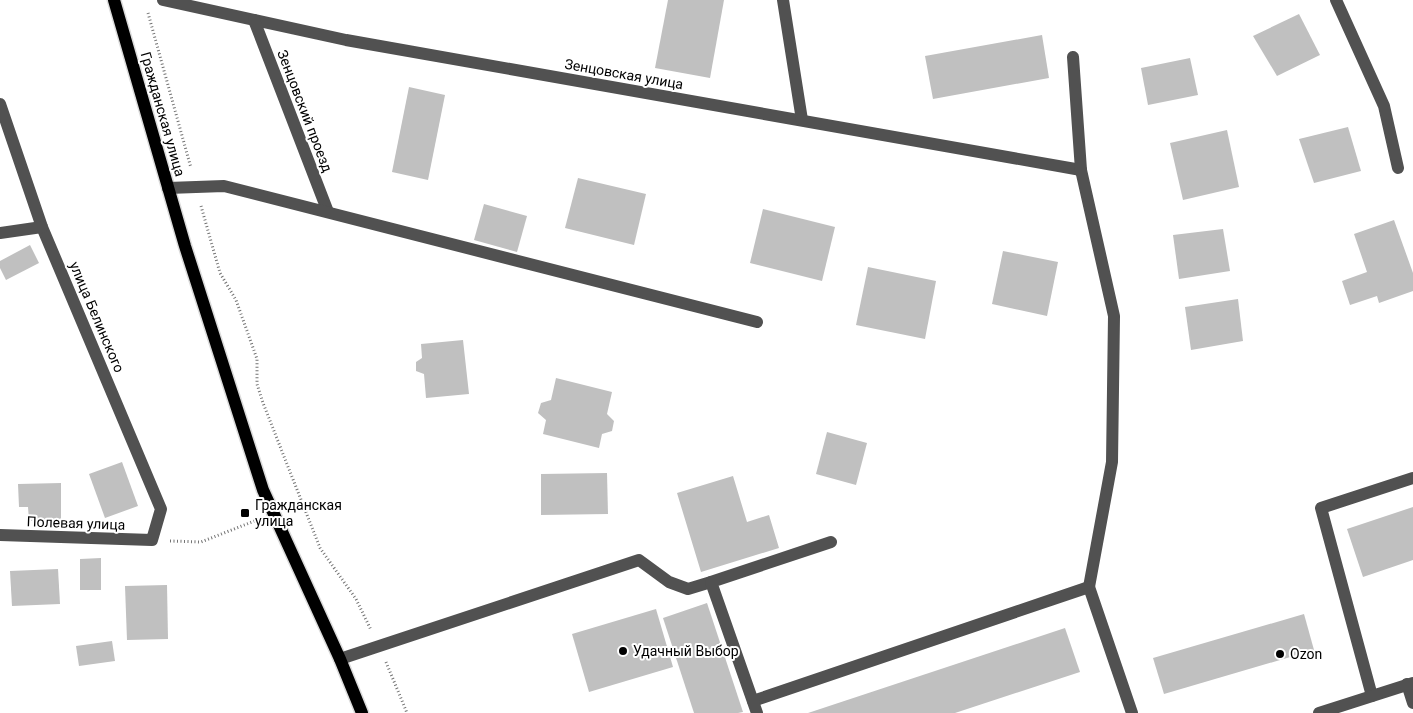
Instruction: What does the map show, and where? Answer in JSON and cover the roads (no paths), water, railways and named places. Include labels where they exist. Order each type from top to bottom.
[{"type":"main road","name":"Гражданская улица","points":[[114,0],[184,246],[263,490],[340,659],[362,713]]},
{"type":"street","name":"Зенцовская улица","points":[[163,0],[346,40],[1081,170]]},
{"type":"street","points":[[783,0],[802,120]]},
{"type":"street","points":[[1336,0],[1384,106],[1398,168]]},
{"type":"street","name":"Зенцовский проезд","points":[[254,20],[328,212]]},
{"type":"street","points":[[1073,57],[1081,170],[1114,316],[1112,462],[1089,587],[1132,713]]},
{"type":"street","name":"улица Белинского","points":[[0,104],[42,227],[161,509],[152,540]]},
{"type":"street","points":[[168,188],[224,186],[757,322]]},
{"type":"street","points":[[0,233],[42,227]]},
{"type":"street","points":[[1372,696],[1322,508],[1413,478]]},
{"type":"street","name":"Полевая улица","points":[[0,536],[152,540]]},
{"type":"street","points":[[340,659],[639,560],[669,582],[688,589],[831,542]]},
{"type":"street","points":[[711,582],[755,707],[1089,587]]},
{"type":"street","points":[[1319,713],[1410,684],[1413,703]]},
{"type":"place","name":"Гражданская улица","points":[[245,513]]},
{"type":"place","name":"Удачный Выбор","points":[[623,651]]},
{"type":"place","name":"Ozon","points":[[1280,654]]}]
